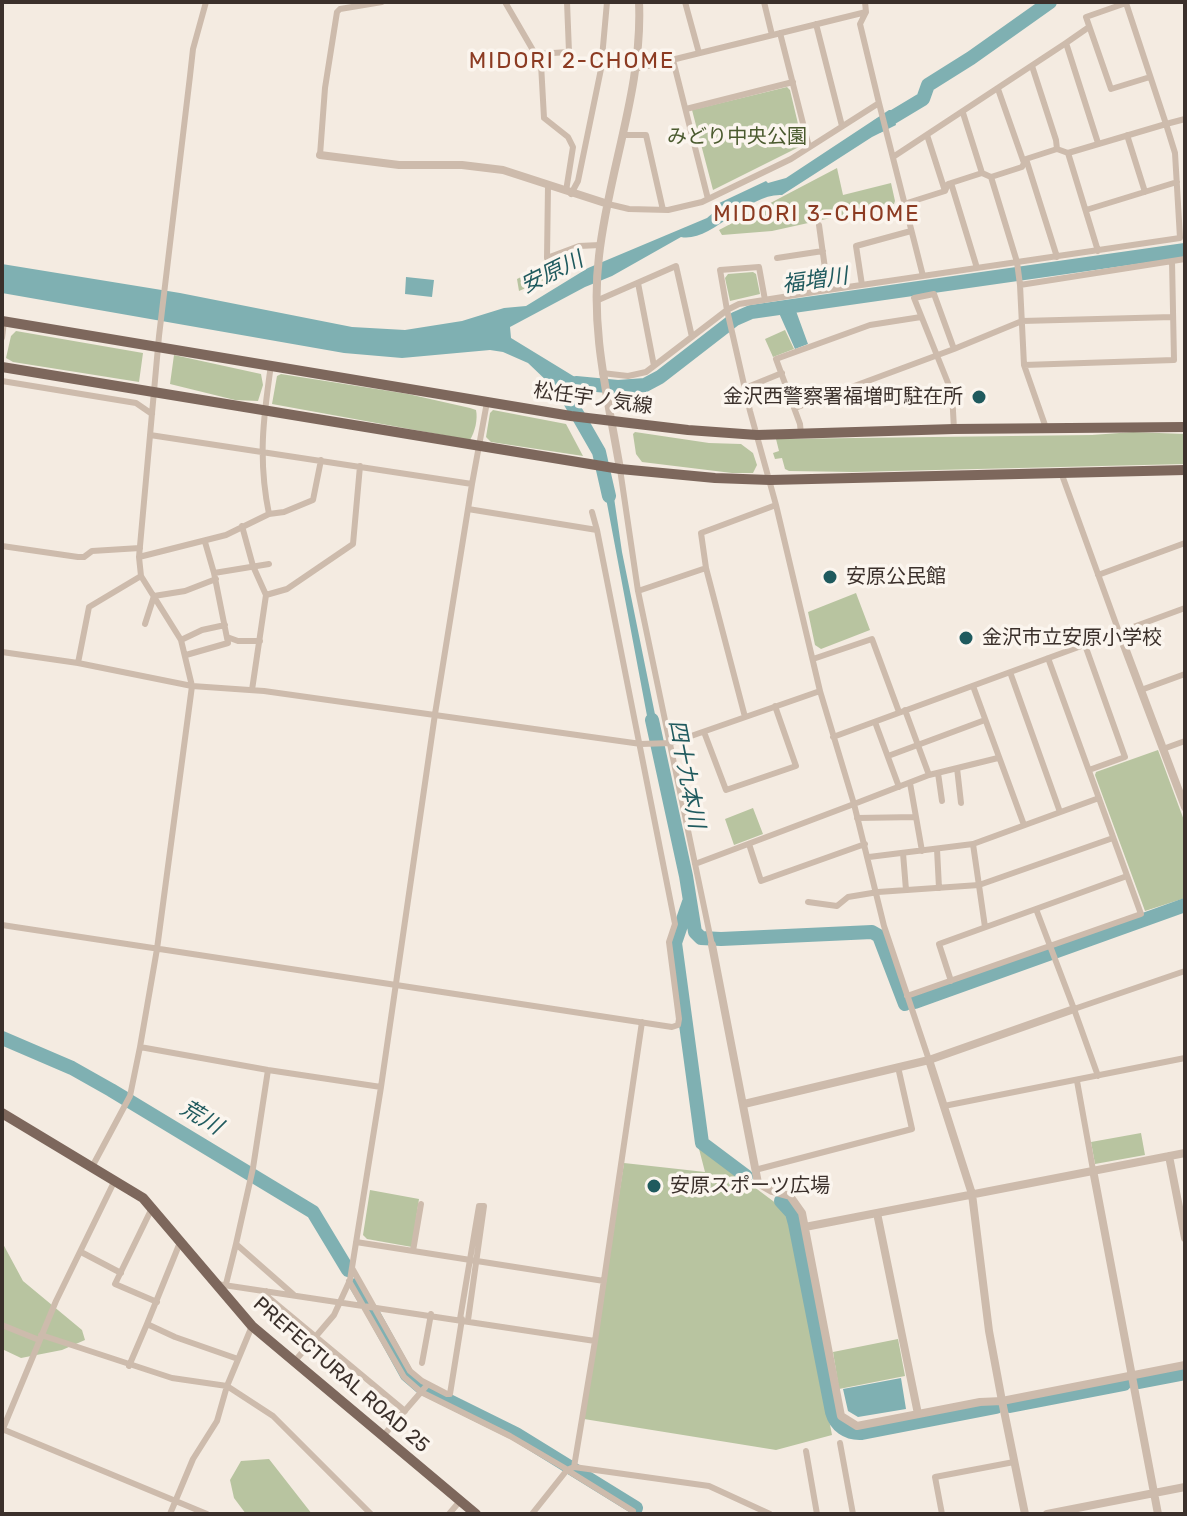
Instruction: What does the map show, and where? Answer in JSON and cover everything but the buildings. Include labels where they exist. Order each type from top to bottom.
[{"type":"main road","name":"松任宇ノ気線","points":[[3,321],[159,341],[271,365],[612,422],[757,435],[1185,427]]},
{"type":"main road","points":[[2,367],[615,468],[715,478],[770,480],[1185,470]]},
{"type":"main road","name":"PREFECTURAL ROAD 25","points":[[2,1113],[143,1198],[221,1284],[252,1326],[476,1514]]},
{"type":"street","points":[[92,1167],[128,1099],[140,1047],[157,949],[192,686],[181,640],[141,576],[139,557],[159,341],[191,63],[206,2]]},
{"type":"street","points":[[382,2],[337,12],[325,88],[320,155],[399,165],[462,165],[503,170],[608,204],[629,209],[663,210],[708,199],[791,159],[880,106]]},
{"type":"street","points":[[505,2],[541,64],[544,118],[568,137],[573,147],[568,193]]},
{"type":"street","points":[[537,54],[569,52],[567,2]]},
{"type":"street","points":[[568,193],[578,181],[601,69],[607,2]]},
{"type":"street","points":[[639,2],[635,69],[598,260],[596,326],[612,422],[615,468],[667,744],[710,935],[758,1183],[790,1196],[802,1213],[841,1416],[857,1426],[1185,1365]]},
{"type":"street","points":[[685,2],[699,53]]},
{"type":"street","points":[[764,2],[772,35]]},
{"type":"street","points":[[865,2],[866,12],[860,24],[923,276]]},
{"type":"street","points":[[603,377],[646,372],[739,304],[977,268],[1017,265],[1180,238],[1175,153],[1126,3],[1086,17],[1111,89],[1150,77]]},
{"type":"street","points":[[635,69],[866,12]]},
{"type":"street","points":[[816,24],[842,126]]},
{"type":"street","points":[[893,157],[1089,27]]},
{"type":"street","points":[[780,33],[809,147]]},
{"type":"street","points":[[1066,43],[1098,143]]},
{"type":"street","points":[[673,60],[708,199]]},
{"type":"street","points":[[1032,66],[1057,149]]},
{"type":"street","points":[[686,109],[793,82]]},
{"type":"street","points":[[998,89],[1057,257]]},
{"type":"street","points":[[963,113],[982,173]]},
{"type":"street","points":[[904,204],[945,191],[951,183],[982,173],[991,177],[1022,167],[1025,161],[1057,149],[1068,153],[1185,119]]},
{"type":"street","points":[[622,135],[646,135],[663,210]]},
{"type":"street","points":[[927,135],[945,191]]},
{"type":"street","points":[[1127,135],[1145,192]]},
{"type":"street","points":[[1068,153],[1098,251]]},
{"type":"street","points":[[991,177],[1017,265],[1024,365],[1046,428]]},
{"type":"street","points":[[1086,210],[1177,182]]},
{"type":"street","points":[[951,183],[977,268]]},
{"type":"street","points":[[548,186],[547,258],[579,246],[600,245]]},
{"type":"street","points":[[819,225],[828,290]]},
{"type":"street","points":[[862,285],[856,246],[911,231]]},
{"type":"street","points":[[777,258],[823,251]]},
{"type":"street","points":[[1020,283],[1185,259]]},
{"type":"street","points":[[1024,365],[1174,360],[1172,261]]},
{"type":"street","points":[[596,301],[676,266],[692,337]]},
{"type":"street","points":[[765,300],[759,267],[720,270],[745,388],[820,691],[869,857],[884,926],[972,1194],[989,1331],[1025,1514]]},
{"type":"street","points":[[638,283],[654,366]]},
{"type":"street","points":[[954,349],[934,294],[914,298],[952,393],[954,429]]},
{"type":"street","points":[[801,434],[795,408],[776,359],[870,325],[921,317]]},
{"type":"street","points":[[795,408],[1022,321],[1173,317]]},
{"type":"street","points":[[2,338],[3,321]]},
{"type":"street","points":[[269,514],[262,479],[261,451],[271,365]]},
{"type":"street","points":[[745,388],[782,373]]},
{"type":"street","points":[[2,381],[136,403],[152,414]]},
{"type":"street","points":[[294,1362],[334,1315],[352,1268],[397,985],[435,714],[487,402]]},
{"type":"street","points":[[150,435],[472,484]]},
{"type":"street","points":[[139,557],[205,542],[269,514],[284,512],[313,500],[321,460]]},
{"type":"street","points":[[266,595],[287,589],[353,544],[360,466]]},
{"type":"street","points":[[1062,475],[1185,807]]},
{"type":"street","points":[[745,717],[706,568],[701,533],[776,505]]},
{"type":"street","points":[[468,509],[597,530]]},
{"type":"street","points":[[2,925],[672,1027],[678,1025],[669,942],[675,924],[643,744],[592,512]]},
{"type":"street","points":[[242,526],[253,566],[266,595],[252,690]]},
{"type":"street","points":[[186,655],[228,643],[205,542]]},
{"type":"street","points":[[1098,575],[1185,543]]},
{"type":"street","points":[[2,546],[78,557],[92,551],[140,548]]},
{"type":"street","points":[[154,596],[185,591],[215,576],[269,564]]},
{"type":"street","points":[[638,591],[706,568]]},
{"type":"street","points":[[78,663],[89,607],[141,576]]},
{"type":"street","points":[[145,624],[154,596]]},
{"type":"street","points":[[833,737],[1185,608]]},
{"type":"street","points":[[181,640],[202,630],[225,625]]},
{"type":"street","points":[[227,637],[238,641],[260,641]]},
{"type":"street","points":[[813,659],[872,639],[929,775]]},
{"type":"street","points":[[1085,645],[1125,757],[1089,770]]},
{"type":"street","points":[[2,652],[78,663],[192,686],[252,690],[643,744],[667,744],[820,691]]},
{"type":"street","points":[[907,996],[1141,914],[1048,658]]},
{"type":"street","points":[[1010,672],[1060,812]]},
{"type":"street","points":[[1141,690],[1185,674]]},
{"type":"street","points":[[973,686],[1024,825]]},
{"type":"street","points":[[704,732],[726,790],[796,766],[775,706]]},
{"type":"street","points":[[888,756],[985,720]]},
{"type":"street","points":[[875,722],[899,787]]},
{"type":"street","points":[[1163,749],[1185,741]]},
{"type":"street","points":[[695,864],[929,775],[998,758]]},
{"type":"street","points":[[957,768],[961,803]]},
{"type":"street","points":[[938,773],[942,801]]},
{"type":"street","points":[[910,783],[922,851]]},
{"type":"street","points":[[869,857],[973,844],[1099,798]]},
{"type":"street","points":[[857,818],[916,817]]},
{"type":"street","points":[[808,902],[837,906],[848,897],[878,892],[979,885],[1113,838]]},
{"type":"street","points":[[749,844],[761,881],[865,844]]},
{"type":"street","points":[[973,844],[985,927]]},
{"type":"street","points":[[937,849],[939,888]]},
{"type":"street","points":[[903,853],[906,890]]},
{"type":"street","points":[[951,981],[939,944],[1127,876]]},
{"type":"street","points":[[1036,909],[1098,1076]]},
{"type":"street","points":[[744,1104],[929,1060],[1185,971]]},
{"type":"street","points":[[532,1514],[570,1468],[595,1341],[642,1022]]},
{"type":"street","points":[[140,1047],[381,1087]]},
{"type":"street","points":[[944,1106],[1185,1058]]},
{"type":"street","points":[[755,1170],[912,1129],[898,1067]]},
{"type":"street","points":[[268,1070],[250,1182],[236,1244],[221,1284],[595,1341]]},
{"type":"street","points":[[1077,1081],[1158,1514]]},
{"type":"street","points":[[805,1227],[1185,1153]]},
{"type":"street","points":[[1169,1156],[1185,1238]]},
{"type":"street","points":[[115,1180],[40,1338],[2,1430],[207,1514]]},
{"type":"street","points":[[413,1251],[421,1204]]},
{"type":"street","points":[[352,1268],[410,1371],[427,1385],[450,1394],[484,1206],[479,1206],[473,1260]]},
{"type":"street","points":[[152,1208],[115,1284],[157,1302]]},
{"type":"street","points":[[877,1213],[918,1414]]},
{"type":"street","points":[[129,1366],[181,1240]]},
{"type":"street","points":[[356,1242],[604,1281]]},
{"type":"street","points":[[236,1244],[297,1297]]},
{"type":"street","points":[[81,1252],[121,1273]]},
{"type":"street","points":[[349,1281],[404,1377],[421,1392],[570,1468],[633,1511]]},
{"type":"street","points":[[266,1291],[268,1297],[405,1411]]},
{"type":"street","points":[[422,1363],[431,1314]]},
{"type":"street","points":[[147,1324],[238,1359]]},
{"type":"street","points":[[2,1325],[172,1378],[227,1386],[273,1416],[371,1514]]},
{"type":"street","points":[[170,1514],[193,1459],[217,1421],[227,1386],[252,1326]]},
{"type":"street","points":[[383,1436],[427,1385]]},
{"type":"street","points":[[840,1443],[853,1514]]},
{"type":"street","points":[[806,1451],[817,1514]]},
{"type":"street","points":[[942,1514],[935,1477],[1014,1462]]},
{"type":"street","points":[[570,1468],[709,1486],[770,1514]]},
{"type":"street","points":[[1047,1514],[1185,1487]]},
{"type":"street","points":[[449,1514],[460,1501]]},
{"type":"green space","name":"みどり中央公園","points":[[787,87],[803,145],[713,190],[692,110]]},
{"type":"green space","points":[[837,168],[843,195],[891,183],[894,204],[772,231],[722,235],[719,230]]},
{"type":"green space","points":[[551,262],[558,274],[519,291],[517,279]]},
{"type":"green space","points":[[753,272],[760,294],[730,301],[725,278],[728,274]]},
{"type":"green space","points":[[785,330],[794,349],[773,357],[765,339]]},
{"type":"green space","points":[[16,331],[143,353],[139,382],[13,362],[6,358],[11,336]]},
{"type":"green space","points":[[174,355],[261,374],[263,385],[258,401],[235,400],[170,384]]},
{"type":"green space","points":[[281,374],[408,394],[470,408],[476,410],[475,429],[470,440],[272,404],[277,376]]},
{"type":"green space","points":[[493,410],[566,424],[583,456],[491,442],[486,437]]},
{"type":"green space","points":[[635,432],[709,443],[741,444],[753,453],[757,465],[753,473],[732,473],[642,462],[636,454]]},
{"type":"green space","points":[[1133,432],[1185,434],[1185,464],[789,471],[785,469],[782,458],[775,459],[773,453],[779,451],[776,439]]},
{"type":"green space","points":[[856,593],[870,630],[821,649],[815,645],[808,612]]},
{"type":"green space","points":[[1158,750],[1185,823],[1185,898],[1145,911],[1095,775],[1096,772]]},
{"type":"green space","points":[[753,808],[763,834],[734,845],[725,819]]},
{"type":"green space","points":[[1141,1133],[1145,1155],[1095,1164],[1091,1142]]},
{"type":"green space","points":[[698,1145],[789,1213],[832,1435],[776,1450],[584,1419],[624,1163],[705,1172]]},
{"type":"green space","points":[[370,1190],[419,1199],[412,1247],[367,1239],[363,1235]]},
{"type":"green space","points":[[2,1242],[23,1281],[82,1330],[85,1340],[62,1350],[21,1358],[2,1349]]},
{"type":"green space","points":[[898,1339],[905,1376],[839,1389],[833,1352]]},
{"type":"green space","points":[[269,1459],[312,1514],[246,1514],[234,1498],[230,1480],[241,1461]]},
{"type":"water","points":[[892,110],[896,125],[782,195],[769,196],[756,202],[705,233],[681,237],[510,327],[511,338],[588,385],[592,383],[595,390],[570,389],[569,393],[576,402],[573,406],[528,363],[503,352],[490,350],[402,358],[344,353],[2,293],[2,264],[180,293],[352,327],[405,330],[462,321],[504,308],[526,306],[588,268],[707,218],[714,212],[715,205],[766,181],[786,178]]},
{"type":"water","points":[[406,277],[434,280],[432,297],[405,294]]},
{"type":"water","points":[[796,311],[808,344],[795,349],[779,313]]},
{"type":"water","points":[[589,426],[605,458],[598,460],[583,428]]},
{"type":"water","points":[[602,477],[612,484],[622,552],[660,739],[651,737]]},
{"type":"water","points":[[901,1378],[906,1409],[858,1417],[848,1411],[843,1389]]},
{"type":"waterway","name":"安原川","points":[[878,126],[923,99],[928,85],[1050,2]]},
{"type":"waterway","name":"福増川","points":[[576,383],[618,387],[645,385],[660,377],[735,319],[751,312],[1185,250]]},
{"type":"waterway","name":"四十九本川","points":[[564,391],[599,452],[609,496]]},
{"type":"waterway","name":"四十九本川","points":[[652,720],[695,932],[701,938],[721,939],[872,932],[879,936],[905,1004]]},
{"type":"waterway","points":[[689,902],[675,943],[702,1143],[746,1176]]},
{"type":"waterway","name":"四十九本川","points":[[915,1002],[1185,905]]},
{"type":"waterway","name":"荒川","points":[[2,1038],[72,1068],[313,1212],[348,1270]]},
{"type":"waterway","points":[[781,1201],[792,1213],[795,1224],[832,1412],[839,1425],[862,1433],[996,1407]]},
{"type":"waterway","name":"荒川","points":[[356,1285],[366,1302]]},
{"type":"waterway","name":"荒川","points":[[371,1310],[407,1375],[421,1387],[516,1434],[636,1508]]},
{"type":"waterway","points":[[1138,1382],[1185,1373]]},
{"type":"waterway","points":[[1010,1406],[1124,1384]]},
{"type":"place","name":"金沢西警察署福増町駐在所","points":[[979,397]]},
{"type":"place","name":"安原公民館","points":[[830,577]]},
{"type":"place","name":"金沢市立安原小学校","points":[[966,638]]},
{"type":"place","name":"安原スポーツ広場","points":[[654,1186]]},
{"type":"district","name":"MIDORI 2-CHOME","points":[[572,62]]},
{"type":"district","name":"MIDORI 3-CHOME","points":[[817,215]]}]
